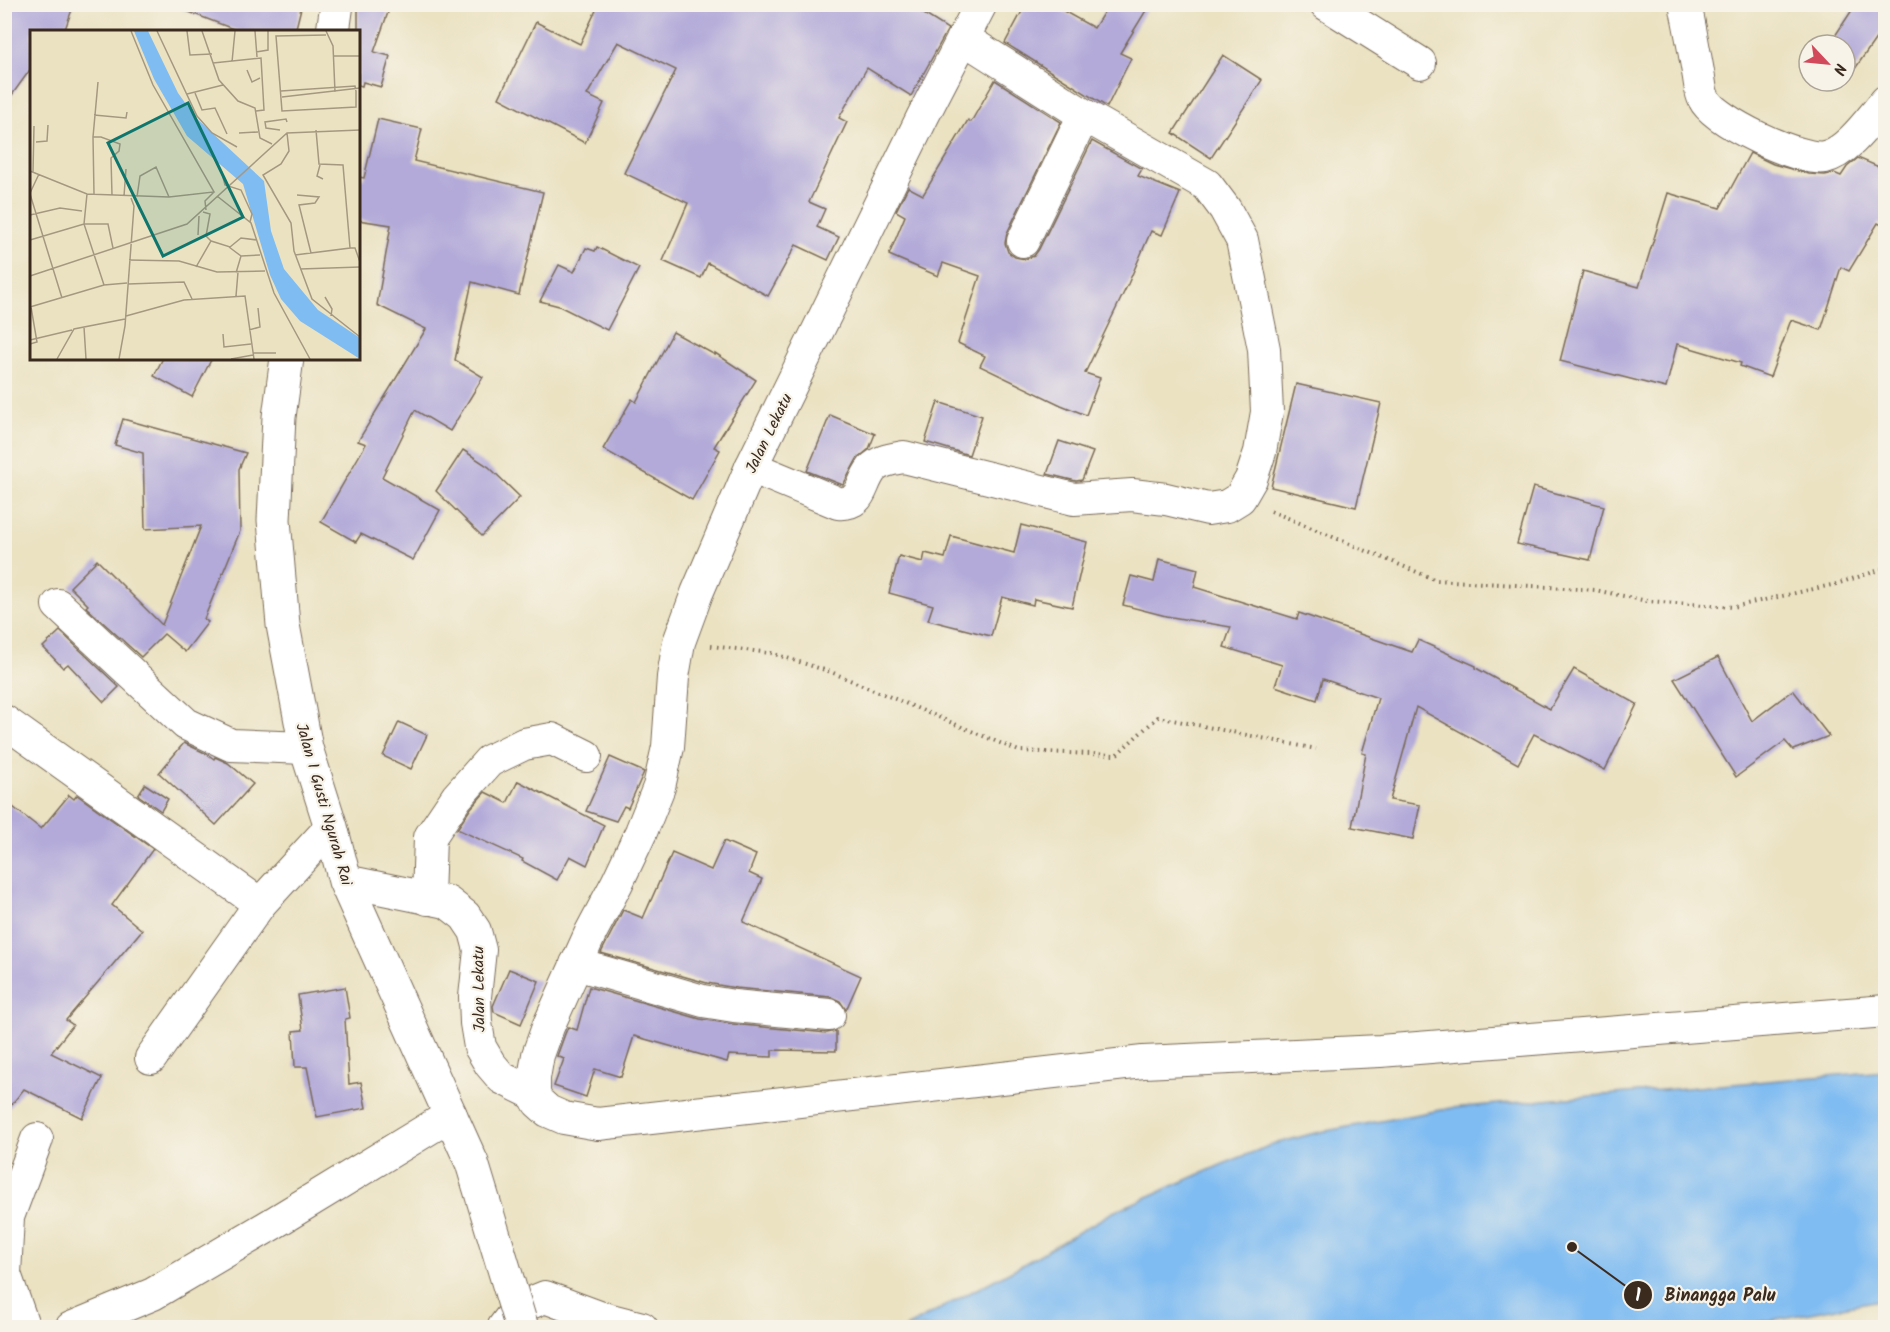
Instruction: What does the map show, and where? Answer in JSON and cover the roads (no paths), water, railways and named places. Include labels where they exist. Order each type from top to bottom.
[{"type":"main road","points":[[333,30],[337,4]]},
{"type":"main road","name":"Jalan I Gusti Ngurah Rai","points":[[287,360],[279,417],[274,520],[282,625],[306,748],[345,881],[472,1163],[522,1328]]},
{"type":"street","name":"Jalan Lekatu","points":[[981,4],[751,467],[697,593],[679,642],[673,677],[668,747],[659,787],[617,883],[591,932],[548,1027],[538,1055],[534,1078],[534,1094],[538,1102],[548,1111],[564,1118],[598,1124],[1143,1062],[1380,1051],[1886,1011]]},
{"type":"street","points":[[1326,4],[1420,63]]},
{"type":"street","points":[[1685,4],[1703,99],[1713,112],[1731,124],[1794,153],[1825,157],[1850,142],[1886,101]]},
{"type":"street","points":[[751,467],[838,503],[846,504],[853,502],[858,496],[872,469],[879,464],[904,458],[1074,499],[1132,495],[1208,508],[1227,506],[1239,498],[1251,479],[1260,452],[1267,412],[1264,349],[1242,240],[1225,209],[1207,185],[1084,115],[963,38]]},
{"type":"street","points":[[1023,241],[1084,115]]},
{"type":"street","points":[[58,605],[186,724],[231,745],[306,748]]},
{"type":"street","points":[[4,721],[260,904]]},
{"type":"street","points":[[428,898],[430,837],[457,797],[489,761],[524,744],[552,738],[586,756]]},
{"type":"street","points":[[151,1058],[260,904],[331,827]]},
{"type":"street","name":"Jalan Lekatu","points":[[345,881],[447,902],[465,916],[475,931],[480,950],[475,997],[480,1047],[502,1078],[534,1094]]},
{"type":"street","points":[[576,964],[703,1000],[734,1006],[829,1015]]},
{"type":"street","points":[[70,1328],[153,1294],[451,1115]]},
{"type":"street","points":[[24,1328],[5,1274],[8,1217],[37,1139]]},
{"type":"street","points":[[503,1328],[518,1308],[545,1297],[599,1317],[642,1328]]},
{"type":"water","points":[[1885,1071],[1885,1299],[1730,1328],[906,1327],[1022,1265],[1113,1212],[1274,1144],[1315,1133],[1452,1108]]},
{"type":"place","name":"Binangga Palu","points":[[1572,1247]]}]
